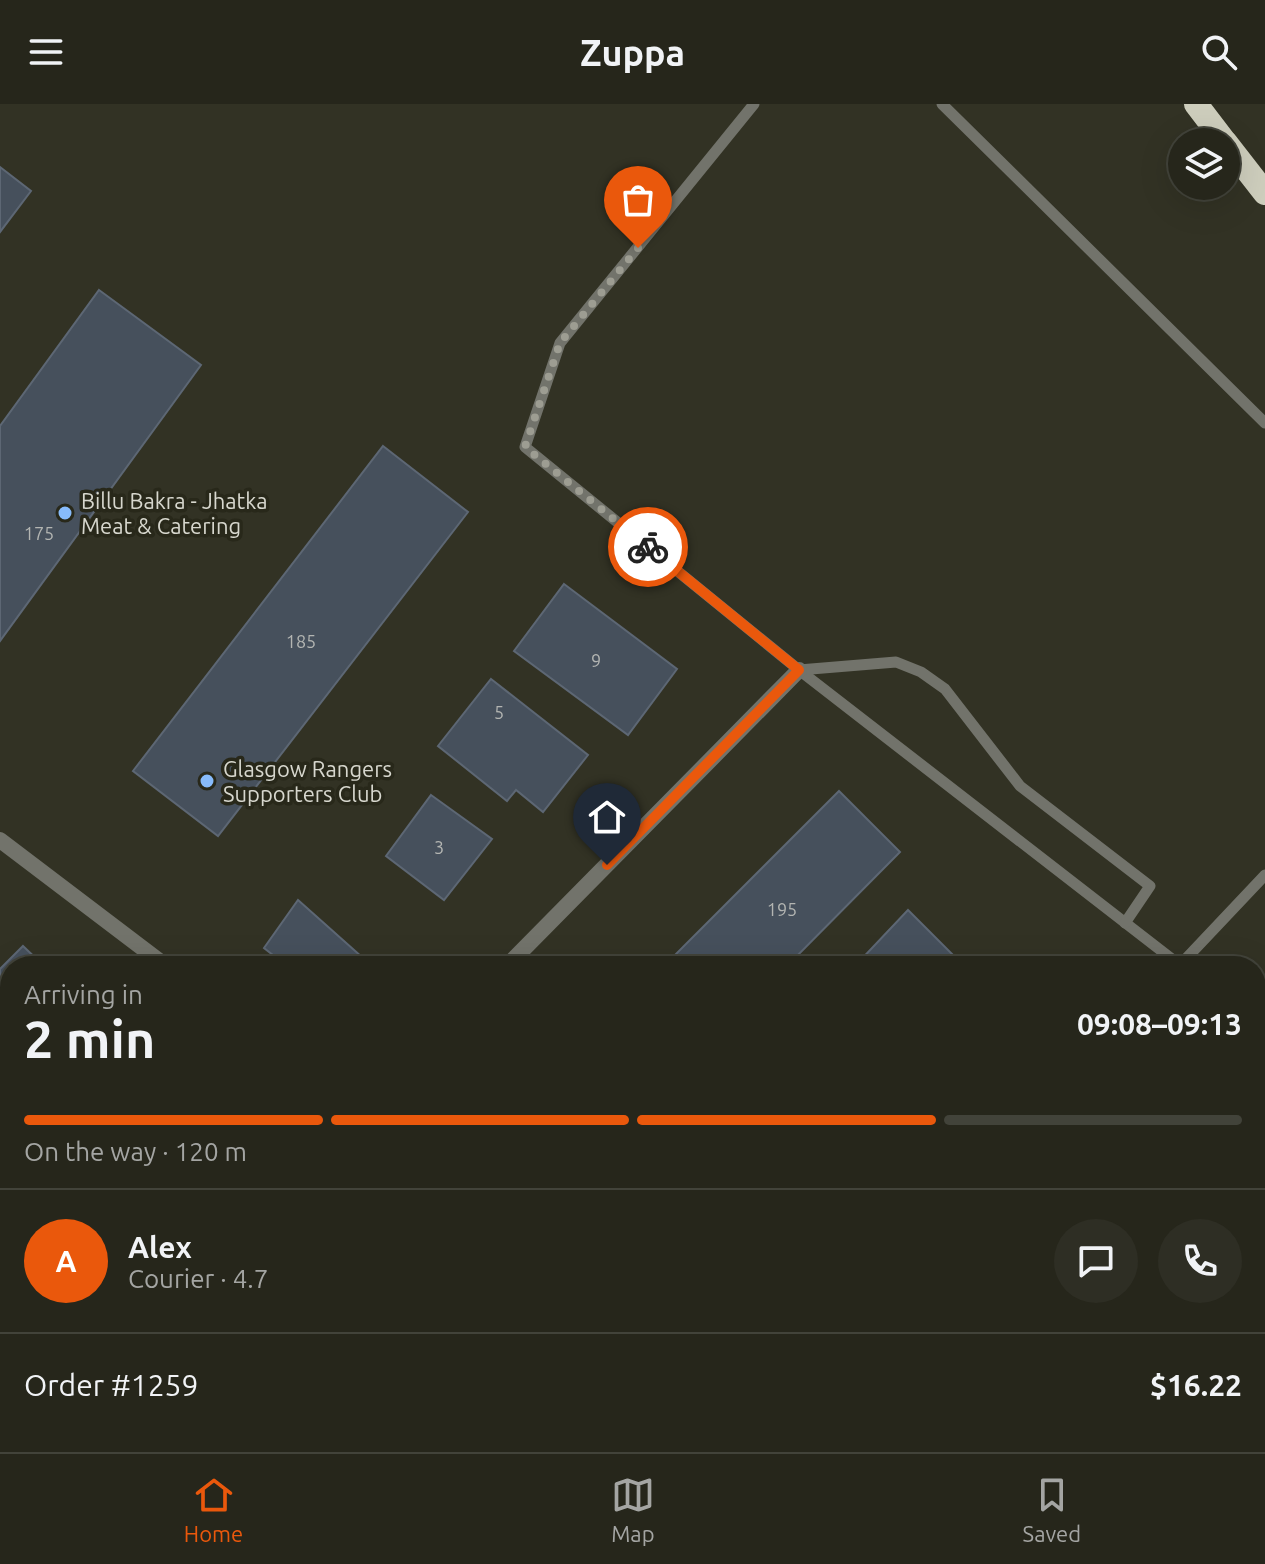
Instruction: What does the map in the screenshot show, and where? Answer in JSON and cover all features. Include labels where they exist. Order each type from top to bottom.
[{"type":"highway","points":[[1196,104],[1215,128]]},
{"type":"highway","points":[[1240,160],[1265,193]]},
{"type":"street","points":[[517,956],[799,670]]},
{"type":"street","points":[[0,840],[153,956]]},
{"type":"lane","points":[[754,104],[560,343],[525,447],[799,670],[1169,956]]},
{"type":"lane","points":[[942,104],[1265,423]]},
{"type":"lane","points":[[799,670],[896,662],[921,672],[945,689],[1020,786],[1150,886],[1125,923]]},
{"type":"lane","points":[[1189,956],[1265,875]]},
{"type":"building","points":[[0,167],[31,191],[0,232]]},
{"type":"building","points":[[99,290],[201,365],[0,641],[0,426]]},
{"type":"building","points":[[383,446],[468,512],[218,836],[133,771]]},
{"type":"building","points":[[564,584],[677,669],[628,735],[514,651]]},
{"type":"building","points":[[491,679],[588,755],[543,812],[516,790],[507,801],[438,746]]},
{"type":"building","points":[[839,791],[900,852],[797,956],[674,956]]},
{"type":"building","points":[[431,795],[492,839],[444,900],[386,856]]},
{"type":"building","points":[[298,900],[361,956],[274,956],[264,948]]},
{"type":"building","points":[[908,910],[954,956],[864,956]]},
{"type":"building","points":[[23,946],[34,956],[13,956]]},
{"type":"way so far","points":[[638,248],[560,343],[525,447],[648,547]]},
{"type":"place","name":"Billu Bakra - Jhatka Meat & Catering","points":[[65,513]]},
{"type":"place","name":"Glasgow Rangers Supporters Club","points":[[207,781]]},
{"type":"route","points":[[607,865],[799,670],[648,547]]}]
